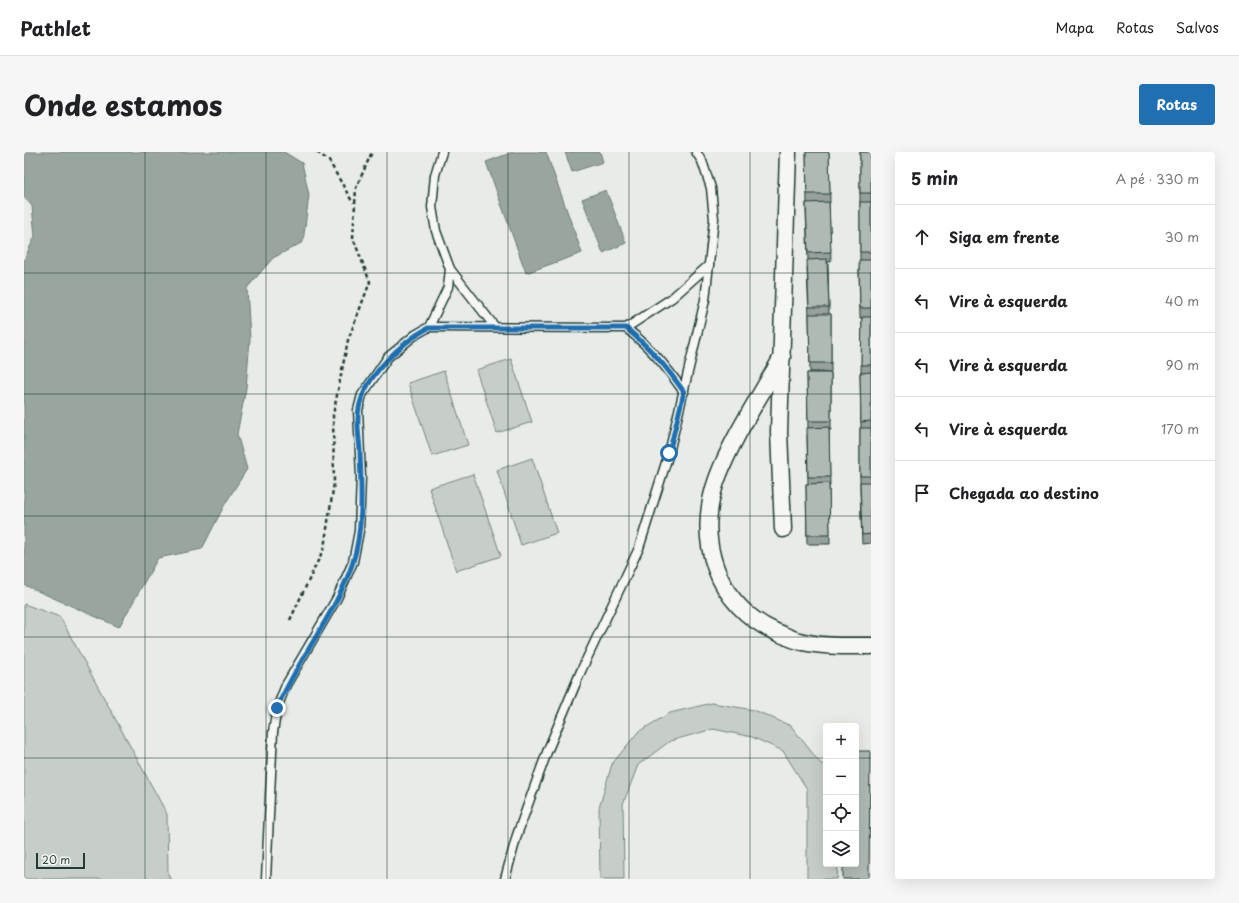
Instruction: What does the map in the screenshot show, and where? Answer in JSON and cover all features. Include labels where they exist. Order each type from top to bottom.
[{"type":"street","points":[[783,529],[779,432],[788,152]]},
{"type":"street","points":[[782,356],[757,403],[734,439],[717,480],[710,505],[708,537],[717,572],[732,600],[761,625],[797,641],[834,647],[871,646]]},
{"type":"lane","points":[[442,152],[435,175],[432,207],[436,231],[450,269],[496,328]]},
{"type":"lane","points":[[505,879],[518,835],[547,752],[581,671],[639,548],[669,453],[705,300],[714,218],[711,188],[702,162],[696,152]]},
{"type":"lane","points":[[266,879],[273,732],[277,708],[286,685],[337,598],[353,562],[359,531],[361,478],[358,410],[362,395],[388,357],[415,335],[428,328],[626,328],[672,298],[709,265]]},
{"type":"lane","points":[[428,328],[448,287],[450,269]]},
{"type":"lane","points":[[626,328],[650,348],[665,365],[684,392]]},
{"type":"path","points":[[317,152],[329,161],[354,203]]},
{"type":"path","points":[[290,620],[324,548],[334,483],[333,415],[348,340],[370,282],[352,238],[356,188],[372,152]]},
{"type":"shaded area","points":[[24,152],[284,152],[302,163],[309,195],[303,242],[273,258],[247,288],[250,339],[246,388],[237,434],[247,469],[225,504],[202,549],[158,558],[119,627],[24,585],[24,260],[35,236],[32,206],[24,197]]},
{"type":"shaded area","points":[[513,152],[546,152],[582,253],[526,273],[486,162]]},
{"type":"shaded area","points":[[565,152],[600,152],[603,162],[572,172]]},
{"type":"shaded area","points":[[606,190],[626,243],[603,253],[582,199]]},
{"type":"shaded area","points":[[511,359],[532,422],[497,433],[476,370]]},
{"type":"shaded area","points":[[444,371],[468,445],[432,456],[408,383]]},
{"type":"shaded area","points":[[532,458],[557,533],[521,545],[497,470]]},
{"type":"shaded area","points":[[473,474],[501,556],[456,571],[429,488]]},
{"type":"shaded area","points":[[24,604],[60,617],[167,814],[168,875],[172,879],[24,879]]},
{"type":"shaded area","points":[[712,703],[754,710],[791,726],[821,764],[823,764],[823,867],[838,867],[837,879],[807,879],[807,789],[783,751],[752,737],[713,729],[670,741],[638,765],[623,804],[624,879],[600,879],[599,808],[612,764],[638,732],[670,713]]},
{"type":"building","points":[[806,152],[829,152],[830,194],[807,194]]},
{"type":"building","points":[[860,152],[871,152],[871,193],[860,193]]},
{"type":"building","points":[[829,202],[831,252],[808,253],[806,203]]},
{"type":"building","points":[[860,202],[871,202],[871,252],[860,252]]},
{"type":"building","points":[[827,259],[829,307],[809,307],[807,260]]},
{"type":"building","points":[[859,260],[871,260],[871,308],[860,308]]},
{"type":"building","points":[[809,314],[831,314],[831,363],[810,363]]},
{"type":"building","points":[[862,317],[871,317],[871,365],[861,365]]},
{"type":"building","points":[[871,372],[871,421],[861,422],[860,373]]},
{"type":"building","points":[[807,373],[831,373],[831,421],[808,421]]},
{"type":"building","points":[[829,427],[830,477],[808,477],[807,428]]},
{"type":"building","points":[[860,428],[871,428],[871,476],[860,476]]},
{"type":"building","points":[[860,482],[871,482],[871,534],[862,535]]},
{"type":"building","points":[[829,483],[830,535],[807,535],[806,484]]},
{"type":"building","points":[[859,751],[870,751],[869,879],[843,879],[843,867],[859,867]]},
{"type":"route","points":[[277,708],[286,685],[337,598],[346,581],[353,562],[359,531],[361,478],[358,410],[362,395],[388,357],[415,335],[428,328],[626,328],[650,348],[665,365],[684,392],[669,453]]}]
